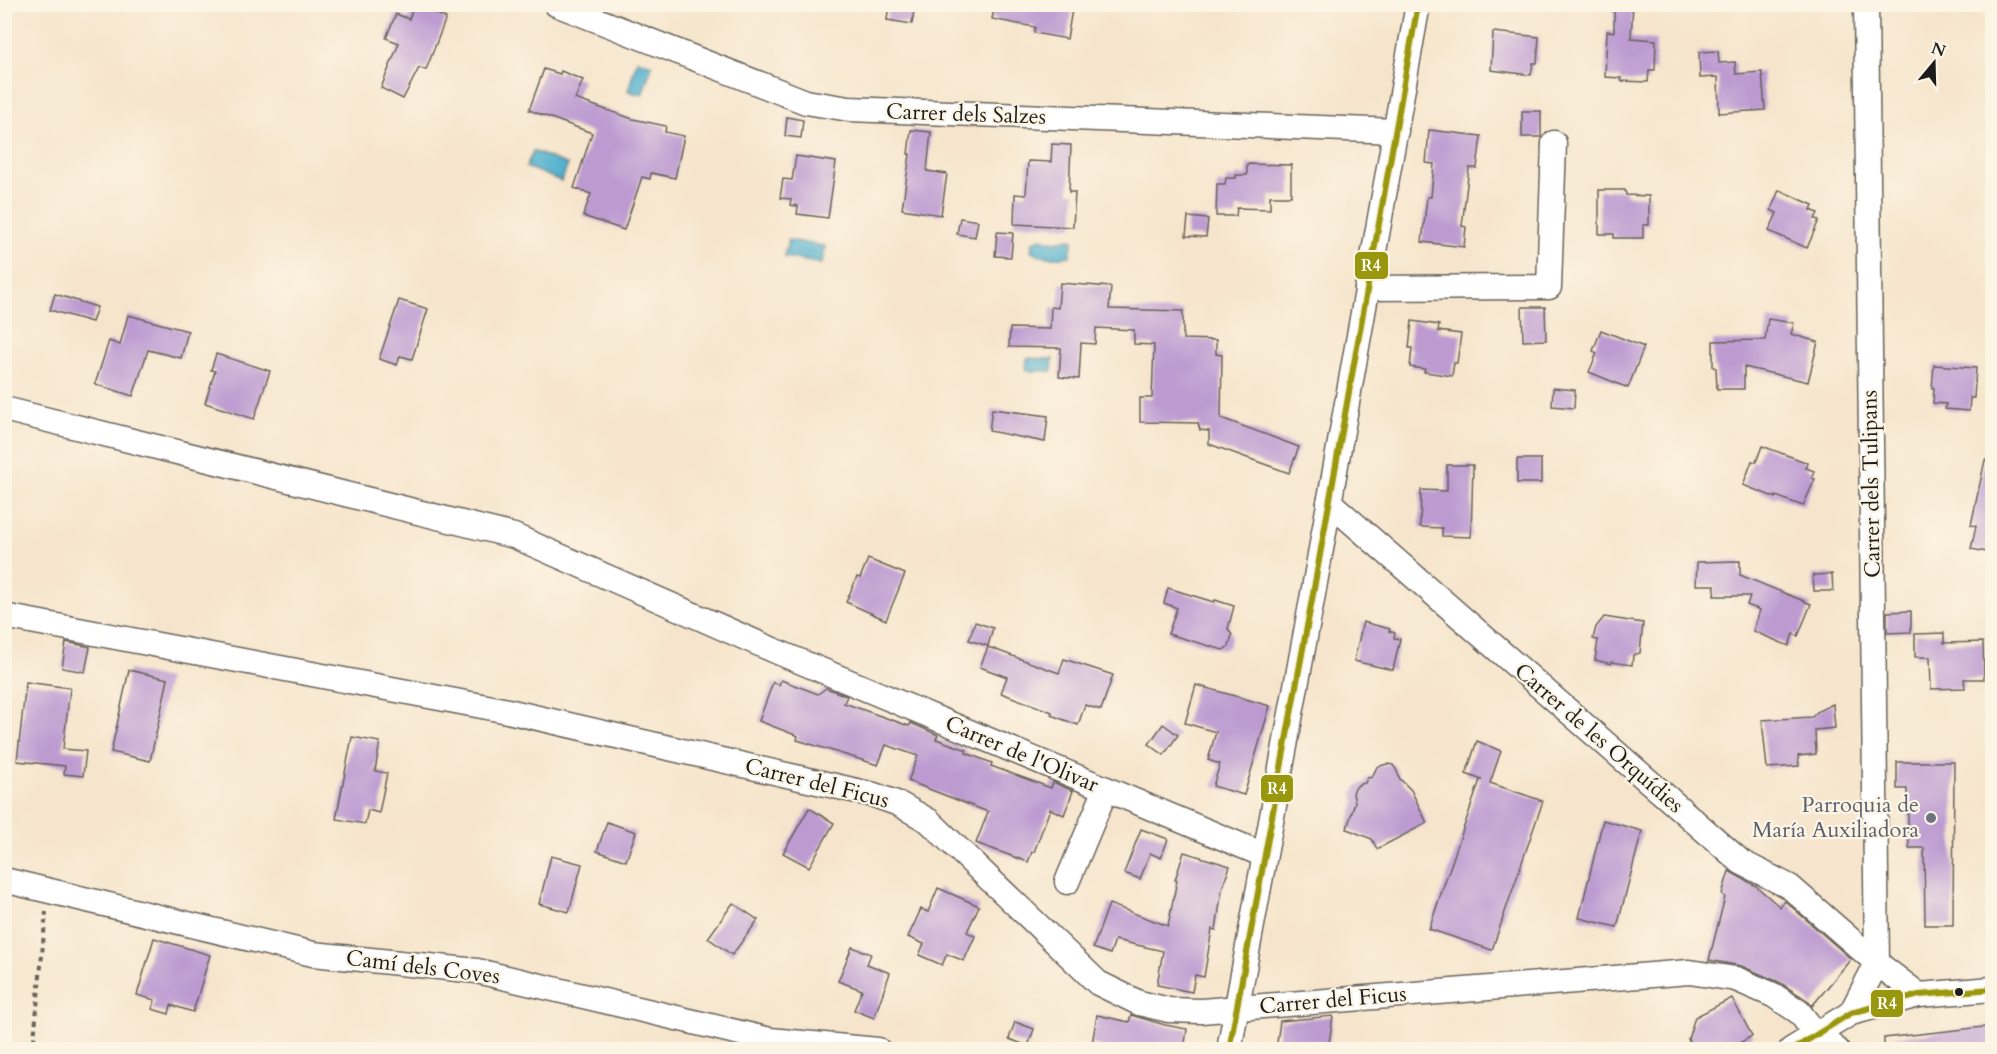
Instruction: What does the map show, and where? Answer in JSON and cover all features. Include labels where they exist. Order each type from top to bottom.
[{"type":"street","name":"Carrer dels Salzes","points":[[556,4],[806,102],[849,109],[1396,131]]},
{"type":"street","points":[[1229,1050],[1418,4]]},
{"type":"street","name":"Carrer dels Tulipans","points":[[1851,1013],[1877,963],[1866,4]]},
{"type":"street","points":[[1367,288],[1549,287],[1554,143]]},
{"type":"street","name":"Carrer de l'Olivar","points":[[4,409],[514,536],[780,653],[1264,855]]},
{"type":"street","name":"Carrer de les Orquídies","points":[[1329,502],[1741,862],[1790,887],[1877,963]]},
{"type":"street","name":"Carrer del Ficus","points":[[4,616],[503,710],[874,795],[899,804],[928,821],[1098,983],[1139,1003],[1168,1010],[1201,1011],[1689,972],[1736,979],[1773,995],[1799,1012],[1816,1034],[1837,1050]]},
{"type":"street","points":[[1067,882],[1106,789]]},
{"type":"street","name":"Camí dels Coves","points":[[4,880],[313,954],[477,970],[770,1040],[878,1050]]},
{"type":"street","points":[[1877,963],[1919,995]]},
{"type":"street","points":[[1791,1050],[1851,1013],[1919,995],[1992,989]]},
{"type":"path","points":[[33,1050],[48,890]]},
{"type":"water","points":[[637,60],[652,65],[642,95],[628,91]]},
{"type":"water","points":[[533,151],[568,165],[561,181],[526,167]]},
{"type":"water","points":[[1041,238],[1055,242],[1073,240],[1070,256],[1050,257],[1035,253],[1031,250],[1033,242]]},
{"type":"water","points":[[788,240],[825,246],[822,264],[784,257]]},
{"type":"water","points":[[1027,358],[1053,359],[1052,371],[1026,371]]},
{"type":"building","points":[[889,4],[915,4],[912,24],[887,20]]},
{"type":"building","points":[[995,4],[1073,4],[1067,39],[1034,33],[1035,27],[992,19]]},
{"type":"building","points":[[1614,4],[1633,4],[1631,38],[1656,40],[1655,70],[1649,70],[1648,82],[1621,81],[1621,78],[1605,77],[1607,31],[1614,32]]},
{"type":"building","points":[[414,5],[446,18],[426,70],[419,68],[403,99],[381,88],[399,43],[386,38],[396,14],[409,19]]},
{"type":"building","points":[[1493,32],[1539,37],[1537,63],[1533,63],[1531,75],[1491,70]]},
{"type":"building","points":[[1718,51],[1719,63],[1735,62],[1736,74],[1762,72],[1765,110],[1719,113],[1718,77],[1700,78],[1699,52]]},
{"type":"building","points":[[544,69],[560,74],[561,71],[583,80],[575,99],[633,119],[666,126],[665,132],[684,136],[675,178],[651,173],[650,179],[642,177],[624,230],[583,216],[591,194],[574,188],[592,133],[529,110]]},
{"type":"building","points":[[1522,111],[1541,111],[1541,137],[1522,137]]},
{"type":"building","points":[[787,117],[803,120],[801,138],[785,136]]},
{"type":"building","points":[[911,130],[931,132],[927,171],[947,174],[941,215],[902,209]]},
{"type":"building","points":[[1429,130],[1481,136],[1477,168],[1469,168],[1462,226],[1466,227],[1464,247],[1422,242],[1427,197],[1431,197],[1434,164],[1426,163]]},
{"type":"building","points":[[1052,144],[1071,145],[1069,192],[1075,192],[1073,227],[1014,224],[1015,194],[1026,195],[1028,161],[1051,162]]},
{"type":"building","points":[[796,156],[836,162],[828,218],[797,214],[798,206],[790,205],[791,199],[780,198],[783,179],[792,180]]},
{"type":"building","points":[[1247,164],[1291,165],[1291,196],[1270,196],[1270,209],[1237,208],[1236,216],[1216,216],[1217,184],[1225,184],[1226,178],[1236,178],[1236,175],[1247,175]]},
{"type":"building","points":[[1599,190],[1625,190],[1626,195],[1649,196],[1649,225],[1643,225],[1643,238],[1614,238],[1614,234],[1599,234]]},
{"type":"building","points":[[1779,190],[1813,205],[1811,210],[1818,213],[1815,219],[1819,220],[1807,248],[1769,231],[1777,213],[1771,210]]},
{"type":"building","points":[[1188,217],[1208,219],[1206,237],[1186,236]]},
{"type":"building","points":[[960,218],[978,221],[975,237],[957,234]]},
{"type":"building","points":[[997,232],[1013,233],[1011,257],[995,256]]},
{"type":"building","points":[[1060,283],[1111,287],[1109,309],[1183,311],[1183,339],[1216,340],[1216,354],[1222,355],[1221,418],[1299,447],[1289,473],[1209,444],[1209,431],[1200,430],[1198,423],[1140,422],[1140,398],[1152,398],[1154,345],[1134,344],[1134,330],[1096,328],[1095,344],[1081,343],[1079,379],[1059,377],[1061,348],[1009,347],[1010,328],[1050,329],[1051,307],[1058,308]]},
{"type":"building","points":[[55,294],[97,307],[92,322],[50,310]]},
{"type":"building","points":[[399,300],[428,309],[412,359],[400,356],[397,365],[379,359]]},
{"type":"building","points":[[1522,307],[1545,307],[1546,340],[1523,341]]},
{"type":"building","points":[[128,315],[188,331],[181,358],[148,350],[133,396],[95,384],[109,341],[120,345]]},
{"type":"building","points":[[1768,319],[1794,323],[1791,334],[1818,342],[1808,382],[1744,367],[1744,389],[1717,389],[1716,368],[1713,367],[1713,341],[1765,340]]},
{"type":"building","points":[[1412,321],[1439,325],[1438,331],[1461,334],[1457,363],[1454,363],[1452,376],[1424,372],[1425,369],[1410,367],[1412,348],[1409,348]]},
{"type":"building","points":[[1601,330],[1644,347],[1628,388],[1589,372],[1597,353],[1593,351]]},
{"type":"building","points":[[216,354],[270,371],[254,419],[205,403],[215,371],[211,370]]},
{"type":"building","points":[[1934,365],[1976,368],[1974,398],[1970,398],[1969,411],[1945,409],[1946,404],[1933,403]]},
{"type":"building","points":[[1553,388],[1575,390],[1574,408],[1552,406]]},
{"type":"building","points":[[992,409],[1048,416],[1045,442],[989,431]]},
{"type":"building","points":[[1762,446],[1808,463],[1806,468],[1814,471],[1812,478],[1815,479],[1803,506],[1743,485],[1752,461],[1756,462]]},
{"type":"building","points":[[1517,459],[1541,459],[1541,483],[1517,483]]},
{"type":"building","points":[[1985,460],[1992,461],[1992,553],[1971,549],[1976,526],[1971,525]]},
{"type":"building","points":[[1447,465],[1473,465],[1471,537],[1442,536],[1442,528],[1420,527],[1421,490],[1447,491]]},
{"type":"building","points":[[868,559],[905,574],[886,620],[846,602]]},
{"type":"building","points":[[1740,561],[1740,575],[1811,604],[1798,636],[1793,634],[1789,646],[1753,631],[1760,610],[1747,605],[1750,596],[1714,596],[1715,585],[1696,585],[1697,562]]},
{"type":"building","points":[[1832,574],[1833,591],[1814,591],[1813,575]]},
{"type":"building","points":[[1168,588],[1234,606],[1228,629],[1232,635],[1229,646],[1223,650],[1168,634],[1177,608],[1164,603]]},
{"type":"building","points":[[1911,611],[1911,632],[1887,633],[1887,612]]},
{"type":"building","points":[[1604,617],[1643,623],[1640,653],[1633,655],[1632,665],[1611,662],[1611,664],[1595,660],[1598,640],[1593,639],[1596,627]]},
{"type":"building","points":[[975,622],[993,628],[988,646],[969,640]]},
{"type":"building","points":[[1363,622],[1390,629],[1389,631],[1395,633],[1394,638],[1400,639],[1393,670],[1354,661]]},
{"type":"building","points":[[1944,633],[1944,643],[1983,642],[1984,679],[1964,679],[1965,688],[1931,689],[1930,657],[1915,657],[1915,634]]},
{"type":"building","points":[[66,642],[90,647],[85,672],[62,668]]},
{"type":"building","points":[[988,647],[1059,673],[1064,659],[1113,675],[1101,710],[1085,705],[1078,725],[1051,715],[1052,712],[1001,693],[1007,677],[980,667]]},
{"type":"building","points":[[129,670],[168,679],[150,761],[111,752]]},
{"type":"building","points":[[781,680],[818,694],[826,688],[847,696],[844,703],[909,726],[911,723],[938,735],[936,739],[967,750],[966,753],[992,763],[991,766],[1051,788],[1053,782],[1073,791],[1064,815],[1050,809],[1028,862],[976,843],[988,812],[908,781],[918,756],[886,745],[878,765],[797,740],[798,736],[759,721],[773,682],[779,685]]},
{"type":"building","points":[[26,682],[70,688],[63,749],[86,751],[83,776],[64,774],[65,766],[17,761]]},
{"type":"building","points":[[1196,685],[1270,706],[1244,795],[1213,786],[1220,764],[1208,760],[1216,732],[1185,723]]},
{"type":"building","points":[[1833,704],[1835,728],[1815,730],[1816,754],[1798,756],[1799,766],[1767,768],[1762,720],[1812,717],[1818,711]]},
{"type":"building","points":[[1163,724],[1178,735],[1164,755],[1149,744]]},
{"type":"building","points":[[352,737],[380,742],[375,771],[387,773],[379,813],[368,810],[365,824],[336,819]]},
{"type":"building","points":[[1477,741],[1501,751],[1490,783],[1543,801],[1492,950],[1429,929],[1480,780],[1482,780],[1466,774]]},
{"type":"building","points":[[1897,762],[1954,762],[1953,925],[1925,925],[1924,848],[1909,848],[1907,789],[1897,789]]},
{"type":"building","points":[[1393,765],[1400,779],[1411,790],[1427,823],[1377,849],[1372,839],[1347,829],[1355,802],[1354,790],[1358,785],[1365,783],[1367,778],[1372,777],[1377,767]]},
{"type":"building","points":[[809,808],[834,823],[809,867],[783,853]]},
{"type":"building","points":[[1603,820],[1642,831],[1617,927],[1579,918]]},
{"type":"building","points":[[607,822],[636,832],[626,861],[597,851]]},
{"type":"building","points":[[1141,829],[1168,839],[1161,858],[1150,853],[1140,879],[1124,873]]},
{"type":"building","points":[[1184,852],[1230,866],[1222,889],[1216,930],[1212,929],[1204,977],[1195,975],[1192,992],[1157,985],[1163,951],[1115,940],[1110,954],[1093,948],[1109,904],[1168,926],[1177,880],[1175,880]]},
{"type":"building","points":[[551,856],[582,864],[569,912],[539,904]]},
{"type":"building","points":[[1729,871],[1756,886],[1780,907],[1785,901],[1851,959],[1812,1006],[1807,1000],[1779,982],[1741,966],[1709,960]]},
{"type":"building","points":[[938,888],[979,906],[967,932],[975,936],[964,961],[947,954],[942,965],[919,955],[924,944],[908,937],[921,909],[928,912]]},
{"type":"building","points":[[733,903],[758,920],[732,955],[708,938]]},
{"type":"building","points":[[154,938],[210,955],[193,1012],[171,1005],[169,1014],[152,1009],[155,1000],[137,995]]},
{"type":"building","points":[[852,947],[871,954],[867,964],[890,973],[874,1018],[854,1010],[862,990],[838,981]]},
{"type":"building","points":[[1732,998],[1752,1036],[1727,1050],[1694,1050],[1688,1039],[1695,1017]]},
{"type":"building","points":[[1097,1015],[1129,1022],[1131,1015],[1187,1029],[1184,1050],[1100,1050],[1101,1046],[1092,1044]]},
{"type":"building","points":[[1333,1016],[1328,1050],[1276,1050],[1280,1021]]},
{"type":"building","points":[[1015,1022],[1034,1029],[1028,1046],[1009,1039]]},
{"type":"building","points":[[1992,1026],[1992,1050],[1884,1050],[1884,1038]]},
{"type":"transit line","name":"R4","points":[[1229,1050],[1418,4]]},
{"type":"transit line","name":"R4","points":[[1792,1050],[1851,1013],[1919,995],[1992,989]]},
{"type":"place","name":"Parroquia de María Auxiliadora","points":[[1931,818]]}]
